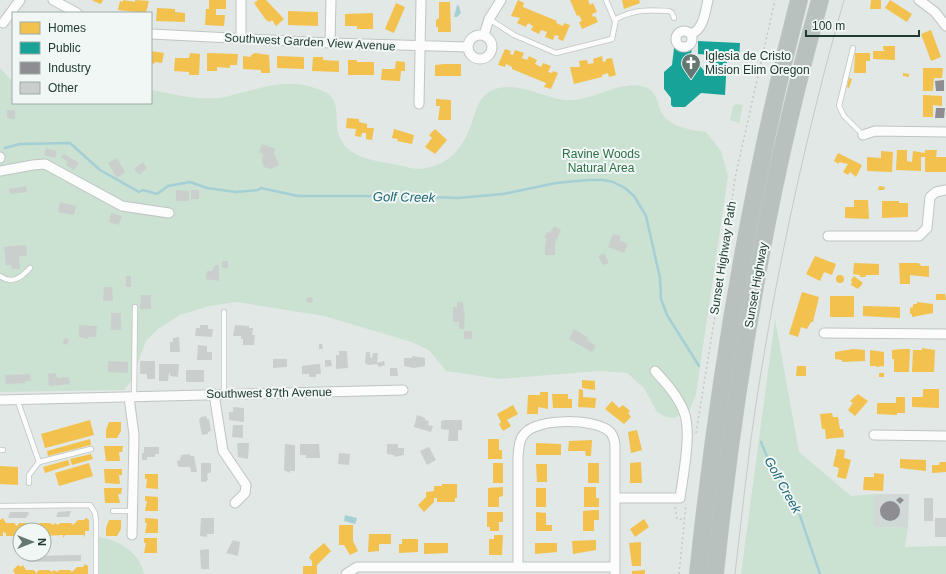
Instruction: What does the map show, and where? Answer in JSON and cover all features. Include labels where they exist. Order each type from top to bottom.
[{"type":"highway","name":"Sunset Highway","points":[[698,574],[709,471],[738,284],[767,135],[799,0]]},
{"type":"highway","name":"Sunset Highway","points":[[715,574],[731,439],[755,286],[770,208],[820,0]]},
{"type":"street","points":[[3,23],[20,0]]},
{"type":"street","points":[[53,0],[75,12]]},
{"type":"street","points":[[241,0],[241,38]]},
{"type":"street","points":[[330,43],[331,0]]},
{"type":"street","points":[[419,104],[420,0]]},
{"type":"street","points":[[484,35],[489,19],[501,0]]},
{"type":"street","points":[[690,34],[697,31],[700,27],[708,0]]},
{"type":"street","points":[[919,0],[935,12],[946,26]]},
{"type":"street","name":"Southwest Garden View Avenue","points":[[152,34],[330,43],[468,46]]},
{"type":"street","points":[[484,35],[492,43],[492,51],[486,57],[475,58],[469,52],[468,46],[472,38],[484,35]]},
{"type":"street","points":[[863,135],[875,131],[946,132]]},
{"type":"street","points":[[0,171],[45,164],[122,206],[169,213]]},
{"type":"street","points":[[828,236],[918,237],[922,235],[927,228],[930,197],[936,192],[946,190]]},
{"type":"street","points":[[824,333],[946,334]]},
{"type":"street","points":[[616,498],[680,498],[688,427],[684,411],[679,401],[655,371]]},
{"type":"street","name":"Southwest 87th Avenue","points":[[0,400],[403,390]]},
{"type":"street","points":[[214,394],[223,451],[246,485],[244,493],[235,503]]},
{"type":"street","points":[[132,397],[134,435],[132,536]]},
{"type":"street","points":[[346,573],[357,567],[518,567],[615,571],[615,446],[614,437],[609,430],[592,423],[546,422],[529,429],[520,440],[518,456],[518,567]]},
{"type":"street","points":[[874,435],[946,436]]},
{"type":"lane","points":[[489,19],[514,35],[556,53],[609,40],[613,36],[616,21],[606,0]]},
{"type":"lane","points":[[616,21],[626,15],[640,10],[669,11],[672,13],[674,18]]},
{"type":"lane","points":[[853,48],[839,106],[844,116],[863,135]]},
{"type":"lane","points":[[0,276],[11,280],[21,278],[30,268]]},
{"type":"lane","points":[[132,397],[135,307]]},
{"type":"lane","points":[[224,312],[224,394]]},
{"type":"lane","points":[[17,399],[40,462]]},
{"type":"lane","points":[[29,484],[29,475],[40,462],[91,449]]},
{"type":"lane","points":[[0,506],[90,505],[95,513],[96,521],[96,574]]},
{"type":"lane","points":[[113,511],[132,512]]},
{"type":"path","name":"Sunset Highway Path","points":[[696,435],[723,266],[735,178],[775,0]]},
{"type":"path","points":[[672,499],[677,511],[677,519],[685,519]]},
{"type":"path","points":[[679,574],[687,502]]},
{"type":"shaded area","points":[[874,494],[909,494],[908,528],[874,527]]},
{"type":"green space","name":"Ravine Woods Natural Area","points":[[0,68],[12,80],[12,104],[152,104],[152,90],[201,98],[223,98],[280,84],[300,84],[323,91],[333,100],[340,138],[350,151],[365,158],[413,169],[429,168],[438,165],[453,155],[459,148],[468,132],[480,100],[494,89],[515,87],[556,98],[576,100],[616,88],[636,85],[645,87],[652,91],[661,112],[669,121],[681,127],[706,132],[721,151],[728,176],[696,394],[690,409],[674,418],[666,417],[657,412],[644,388],[627,373],[599,371],[500,379],[446,371],[430,351],[412,342],[324,316],[237,302],[209,306],[180,315],[158,329],[146,341],[131,381],[124,390],[0,392]]},
{"type":"green space","points":[[736,104],[743,105],[739,123],[730,120],[733,106]]},
{"type":"green space","points":[[775,319],[799,452],[851,496],[874,494],[874,527],[908,528],[905,547],[946,546],[946,574],[741,574]]},
{"type":"green space","points":[[96,537],[112,540],[133,553],[142,566],[144,574],[95,574]]},
{"type":"water","points":[[457,5],[459,6],[461,13],[457,17],[454,17]]},
{"type":"water","points":[[345,515],[357,518],[355,524],[344,521]]},
{"type":"building: Homes","points":[[93,0],[103,0],[101,4]]},
{"type":"building: Homes","points":[[123,0],[135,2],[135,0],[149,1],[146,12],[118,10],[120,1],[123,2]]},
{"type":"building: Homes","points":[[209,0],[226,0],[226,9],[216,9],[216,15],[225,15],[224,26],[205,25],[206,9],[209,9]]},
{"type":"building: Homes","points":[[258,0],[266,0],[284,19],[276,26],[272,20],[270,22],[266,20],[254,3]]},
{"type":"building: Homes","points":[[518,0],[524,3],[523,7],[557,21],[556,23],[563,26],[564,23],[570,25],[563,41],[558,39],[559,36],[555,35],[553,40],[545,37],[547,32],[541,30],[539,34],[531,30],[533,26],[528,23],[526,27],[517,23],[520,18],[511,16]]},
{"type":"building: Homes","points":[[570,0],[588,0],[590,5],[593,3],[597,12],[592,14],[598,22],[582,29],[579,22],[582,21],[579,15],[577,16]]},
{"type":"building: Homes","points":[[622,0],[639,0],[640,3],[624,9]]},
{"type":"building: Homes","points":[[871,0],[881,0],[881,9],[870,9]]},
{"type":"building: Homes","points":[[890,0],[912,14],[907,22],[885,8]]},
{"type":"building: Homes","points":[[439,2],[450,2],[451,32],[438,32],[438,27],[436,27],[436,20],[439,18]]},
{"type":"building: Homes","points":[[396,3],[405,7],[394,33],[385,29]]},
{"type":"building: Homes","points":[[157,8],[175,9],[175,12],[185,13],[185,22],[156,21]]},
{"type":"building: Homes","points":[[288,11],[318,12],[318,26],[288,25]]},
{"type":"building: Homes","points":[[373,13],[373,29],[357,29],[357,26],[345,26],[345,14]]},
{"type":"building: Homes","points":[[931,30],[941,57],[931,61],[921,34]]},
{"type":"building: Homes","points":[[883,46],[895,46],[895,60],[873,59],[873,51],[885,51]]},
{"type":"building: Homes","points":[[505,49],[511,51],[510,54],[513,55],[515,50],[524,53],[522,58],[527,60],[529,56],[537,60],[535,64],[541,67],[543,63],[551,66],[548,72],[552,73],[553,71],[558,73],[551,89],[544,87],[546,83],[512,69],[512,67],[506,64],[505,67],[498,65]]},
{"type":"building: Homes","points":[[152,51],[164,53],[162,63],[155,62],[154,64],[152,63]]},
{"type":"building: Homes","points":[[190,53],[200,54],[199,75],[189,75],[189,72],[174,71],[175,58],[189,58]]},
{"type":"building: Homes","points":[[207,53],[238,54],[237,65],[230,65],[230,68],[217,67],[217,71],[207,71]]},
{"type":"building: Homes","points":[[255,53],[269,55],[270,73],[261,73],[261,70],[243,69],[243,56],[251,57],[251,55]]},
{"type":"building: Homes","points":[[855,53],[870,53],[870,61],[866,61],[866,73],[854,73]]},
{"type":"building: Homes","points":[[277,56],[304,57],[304,69],[277,68]]},
{"type":"building: Homes","points":[[602,56],[603,62],[606,61],[606,59],[612,58],[616,75],[609,77],[608,73],[602,75],[602,77],[574,84],[570,67],[580,67],[579,61],[587,60],[588,64],[594,63],[593,59]]},
{"type":"building: Homes","points":[[313,57],[323,57],[323,60],[339,61],[339,72],[312,71]]},
{"type":"building: Homes","points":[[348,60],[357,60],[357,62],[374,62],[374,75],[348,75]]},
{"type":"building: Homes","points":[[396,61],[405,62],[405,71],[401,71],[400,81],[381,80],[382,69],[395,69]]},
{"type":"building: Homes","points":[[461,64],[461,76],[435,76],[435,65]]},
{"type":"building: Homes","points":[[923,68],[943,68],[942,78],[934,78],[933,91],[923,91]]},
{"type":"building: Homes","points":[[903,73],[909,74],[909,77],[903,76]]},
{"type":"building: Homes","points":[[849,78],[852,79],[849,88],[847,87]]},
{"type":"building: Homes","points":[[923,95],[942,96],[942,106],[933,105],[933,117],[923,117]]},
{"type":"building: Homes","points":[[436,99],[451,100],[451,120],[438,120],[440,106],[436,106]]},
{"type":"building: Homes","points":[[347,118],[359,119],[359,122],[367,124],[367,128],[374,128],[372,140],[366,139],[366,133],[362,133],[361,137],[355,136],[356,129],[346,128]]},
{"type":"building: Homes","points":[[394,129],[414,135],[412,144],[397,141],[398,139],[392,138]]},
{"type":"building: Homes","points":[[435,129],[447,140],[435,154],[425,147],[432,138],[429,135]]},
{"type":"building: Homes","points":[[897,150],[907,150],[907,161],[912,162],[913,151],[925,153],[925,150],[937,150],[936,157],[946,157],[946,172],[925,172],[925,157],[921,157],[921,171],[896,170]]},
{"type":"building: Homes","points":[[881,151],[893,152],[892,172],[867,171],[867,157],[881,158]]},
{"type":"building: Homes","points":[[838,153],[862,165],[856,177],[850,172],[848,175],[843,172],[848,164],[839,162],[839,164],[834,161]]},
{"type":"building: Homes","points":[[879,186],[885,187],[884,190],[878,190]]},
{"type":"building: Homes","points":[[854,200],[868,200],[869,219],[845,218],[845,207],[854,207]]},
{"type":"building: Homes","points":[[882,201],[899,201],[899,203],[908,203],[908,217],[882,218]]},
{"type":"building: Homes","points":[[815,256],[836,264],[832,275],[824,272],[820,281],[806,274]]},
{"type":"building: Homes","points":[[854,263],[879,264],[879,275],[866,275],[865,277],[860,277],[860,275],[853,274]]},
{"type":"building: Homes","points":[[899,263],[919,263],[921,266],[929,266],[929,277],[910,275],[910,284],[900,284]]},
{"type":"building: Homes","points":[[838,275],[842,275],[844,279],[842,283],[838,283],[836,281],[836,277]]},
{"type":"building: Homes","points":[[854,276],[863,283],[858,289],[851,285],[851,280]]},
{"type":"building: Homes","points":[[802,292],[819,297],[813,322],[811,322],[807,329],[801,327],[798,337],[789,334]]},
{"type":"building: Homes","points":[[936,294],[945,294],[946,300],[936,300]]},
{"type":"building: Homes","points":[[830,296],[854,296],[854,317],[830,317]]},
{"type":"building: Homes","points":[[917,302],[933,304],[933,313],[912,317],[912,314],[910,314],[910,308],[913,307],[913,304],[917,304]]},
{"type":"building: Homes","points":[[863,306],[900,307],[900,318],[863,316]]},
{"type":"building: Homes","points":[[922,348],[935,350],[934,372],[912,372],[913,350],[922,350]]},
{"type":"building: Homes","points":[[853,349],[865,350],[865,361],[842,362],[842,360],[835,359],[835,352]]},
{"type":"building: Homes","points":[[910,349],[909,372],[894,372],[892,350]]},
{"type":"building: Homes","points":[[870,350],[884,352],[884,366],[870,366]]},
{"type":"building: Homes","points":[[797,366],[806,366],[806,376],[796,376]]},
{"type":"building: Homes","points":[[879,373],[884,373],[884,377],[879,377]]},
{"type":"building: Homes","points":[[582,380],[595,381],[595,390],[582,388]]},
{"type":"building: Homes","points":[[579,389],[583,390],[583,397],[596,398],[595,408],[578,407]]},
{"type":"building: Homes","points":[[923,389],[939,389],[939,408],[912,407],[912,397],[923,397]]},
{"type":"building: Homes","points":[[540,392],[548,392],[548,409],[538,407],[538,414],[527,414],[528,395],[540,395]]},
{"type":"building: Homes","points":[[552,394],[568,394],[568,399],[572,399],[572,408],[553,408]]},
{"type":"building: Homes","points":[[858,394],[868,401],[855,416],[848,410],[853,403],[850,401]]},
{"type":"building: Homes","points":[[896,397],[905,397],[905,413],[897,413],[897,415],[877,414],[877,403],[896,403]]},
{"type":"building: Homes","points":[[612,401],[619,408],[623,405],[630,411],[628,413],[631,417],[624,424],[605,409]]},
{"type":"building: Homes","points":[[513,405],[518,414],[507,420],[511,426],[503,431],[499,424],[501,422],[497,414]]},
{"type":"building: Homes","points":[[832,413],[833,417],[838,417],[840,429],[843,429],[844,437],[826,439],[825,429],[822,429],[820,414]]},
{"type":"building: Homes","points":[[90,420],[94,435],[45,448],[41,434]]},
{"type":"building: Homes","points":[[109,422],[121,422],[121,431],[117,438],[106,438],[106,430]]},
{"type":"building: Homes","points":[[637,430],[642,450],[631,453],[628,432]]},
{"type":"building: Homes","points":[[90,439],[91,445],[48,456],[47,451]]},
{"type":"building: Homes","points":[[488,439],[499,439],[499,450],[502,450],[502,459],[488,459]]},
{"type":"building: Homes","points":[[592,440],[591,456],[586,456],[585,451],[568,451],[569,441]]},
{"type":"building: Homes","points":[[536,443],[561,444],[561,455],[536,455]]},
{"type":"building: Homes","points":[[104,446],[123,446],[122,452],[119,452],[120,461],[106,461]]},
{"type":"building: Homes","points":[[837,449],[845,450],[844,458],[851,460],[846,479],[837,477],[839,468],[833,466]]},
{"type":"building: Homes","points":[[91,454],[93,459],[72,465],[70,459]]},
{"type":"building: Homes","points":[[900,459],[926,460],[926,471],[900,468]]},
{"type":"building: Homes","points":[[68,460],[70,465],[45,473],[43,467]]},
{"type":"building: Homes","points":[[641,462],[642,483],[630,483],[630,463]]},
{"type":"building: Homes","points":[[940,462],[946,462],[946,472],[932,473],[932,465],[939,465]]},
{"type":"building: Homes","points":[[89,463],[93,476],[59,486],[55,473]]},
{"type":"building: Homes","points":[[493,463],[503,463],[503,483],[493,483]]},
{"type":"building: Homes","points":[[588,463],[599,463],[599,483],[588,483]]},
{"type":"building: Homes","points":[[536,464],[547,464],[547,482],[537,482]]},
{"type":"building: Homes","points":[[0,466],[18,467],[18,485],[0,484]]},
{"type":"building: Homes","points":[[104,469],[122,469],[122,475],[119,475],[120,484],[105,483]]},
{"type":"building: Homes","points":[[874,473],[884,474],[883,491],[863,490],[864,477],[874,477]]},
{"type":"building: Homes","points":[[145,474],[158,474],[158,489],[146,488],[147,479],[145,479]]},
{"type":"building: Homes","points":[[442,484],[457,484],[457,498],[455,498],[455,502],[437,502],[437,498],[434,498],[434,502],[424,512],[418,505],[426,497],[426,492],[434,491],[434,486],[442,486]]},
{"type":"building: Homes","points":[[503,487],[503,496],[499,497],[499,507],[488,507],[488,488]]},
{"type":"building: Homes","points":[[584,487],[596,487],[596,498],[599,498],[599,507],[584,507]]},
{"type":"building: Homes","points":[[104,488],[122,488],[121,494],[118,494],[120,503],[105,503]]},
{"type":"building: Homes","points":[[536,488],[546,488],[546,507],[536,507]]},
{"type":"building: Homes","points":[[145,496],[158,497],[158,511],[145,511],[147,501],[145,501]]},
{"type":"building: Homes","points":[[599,510],[599,520],[594,520],[594,531],[583,531],[583,511]]},
{"type":"building: Homes","points":[[487,512],[503,512],[503,522],[499,522],[499,531],[490,531],[490,527],[487,527]]},
{"type":"building: Homes","points":[[536,512],[546,513],[546,525],[552,525],[552,531],[536,531]]},
{"type":"building: Homes","points":[[3,518],[6,523],[12,523],[12,536],[6,536],[6,533],[3,532],[3,536],[0,536],[0,520]]},
{"type":"building: Homes","points":[[86,518],[89,520],[89,531],[85,531],[85,538],[84,535],[65,535],[63,538],[63,535],[52,536],[52,524],[71,523],[73,525],[78,520],[84,520]]},
{"type":"building: Homes","points":[[145,518],[158,519],[158,533],[145,533],[147,523],[145,523]]},
{"type":"building: Homes","points":[[644,519],[649,527],[635,537],[630,529]]},
{"type":"building: Homes","points":[[109,520],[121,520],[121,529],[117,536],[106,536],[106,528]]},
{"type":"building: Homes","points":[[339,525],[353,525],[353,541],[358,551],[350,555],[344,545],[339,545]]},
{"type":"building: Homes","points":[[369,534],[391,534],[391,544],[379,544],[379,551],[368,552]]},
{"type":"building: Homes","points":[[494,535],[503,535],[502,555],[489,555],[489,539],[494,539]]},
{"type":"building: Homes","points":[[144,538],[157,538],[157,553],[144,553],[146,543],[144,543]]},
{"type":"building: Homes","points":[[402,539],[418,539],[418,552],[399,553],[399,544],[402,544]]},
{"type":"building: Homes","points":[[596,540],[596,550],[573,554],[572,541]]},
{"type":"building: Homes","points":[[641,542],[641,566],[632,566],[629,543]]},
{"type":"building: Homes","points":[[324,543],[331,551],[317,565],[317,574],[303,574],[303,566],[312,566],[312,561],[309,558],[311,554]]},
{"type":"building: Homes","points":[[424,543],[448,543],[448,553],[424,554]]},
{"type":"building: Homes","points":[[535,543],[557,543],[557,552],[535,554]]},
{"type":"building: Homes","points":[[85,564],[88,566],[88,574],[15,574],[13,570],[18,565],[21,567],[23,565],[26,570],[34,570],[36,573],[39,570],[49,570],[52,572],[54,570],[57,572],[59,570],[70,570],[72,572],[77,567],[83,567]]},
{"type":"building: Homes","points":[[645,570],[645,574],[632,574],[632,571]]},
{"type":"building: Public","points":[[698,41],[740,43],[739,61],[727,60],[725,95],[701,93],[685,107],[673,107],[671,105],[671,98],[664,89],[664,72],[672,65],[674,48],[692,49],[690,58],[694,59],[706,73],[710,74],[711,55],[698,54]]},
{"type":"building: Industry","points":[[944,80],[944,91],[936,91],[935,81]]},
{"type":"building: Industry","points":[[936,108],[945,108],[944,118],[935,118]]},
{"type":"building: Industry","points":[[900,497],[904,500],[900,504],[896,500]]},
{"type":"building: Industry","points":[[890,501],[897,504],[900,511],[897,518],[890,521],[883,518],[880,511],[883,504]]},
{"type":"building: Other","points":[[7,110],[15,110],[15,119],[7,118]]},
{"type":"building: Other","points":[[262,144],[275,149],[274,153],[279,165],[271,169],[264,167],[262,161],[263,154],[259,152]]},
{"type":"building: Other","points":[[46,148],[57,151],[55,158],[44,155]]},
{"type":"building: Other","points":[[64,154],[79,163],[74,170],[66,165],[68,162],[61,157]]},
{"type":"building: Other","points":[[117,158],[125,172],[117,178],[108,163]]},
{"type":"building: Other","points":[[143,162],[147,168],[139,175],[134,169]]},
{"type":"building: Other","points":[[26,186],[27,192],[10,194],[9,189]]},
{"type":"building: Other","points":[[176,190],[189,191],[189,201],[176,201]]},
{"type":"building: Other","points":[[191,190],[199,190],[199,199],[191,199]]},
{"type":"building: Other","points":[[60,202],[76,206],[74,215],[58,212]]},
{"type":"building: Other","points":[[111,213],[122,216],[119,225],[109,222]]},
{"type":"building: Other","points":[[554,226],[561,230],[555,243],[555,255],[545,255],[545,244],[547,239],[544,237],[547,232],[550,233]]},
{"type":"building: Other","points":[[613,234],[621,236],[619,240],[628,244],[624,253],[608,247]]},
{"type":"building: Other","points":[[26,245],[27,256],[19,256],[20,269],[12,269],[11,265],[6,265],[4,247]]},
{"type":"building: Other","points":[[604,253],[609,263],[603,265],[598,256]]},
{"type":"building: Other","points":[[222,261],[228,261],[228,268],[222,268]]},
{"type":"building: Other","points":[[215,265],[219,265],[219,281],[206,279],[207,271],[212,271]]},
{"type":"building: Other","points":[[126,276],[131,276],[131,287],[126,287]]},
{"type":"building: Other","points":[[104,287],[112,287],[113,301],[103,301]]},
{"type":"building: Other","points":[[141,295],[151,295],[151,309],[140,309]]},
{"type":"building: Other","points":[[312,297],[313,302],[307,303],[306,298]]},
{"type":"building: Other","points":[[457,302],[463,302],[465,313],[464,329],[459,329],[459,322],[453,322],[453,307],[457,307]]},
{"type":"building: Other","points":[[111,313],[121,313],[121,330],[111,330]]},
{"type":"building: Other","points":[[79,325],[97,326],[96,337],[88,337],[88,339],[79,337]]},
{"type":"building: Other","points":[[200,325],[208,325],[208,329],[213,329],[212,337],[195,336],[196,328],[200,328]]},
{"type":"building: Other","points":[[235,325],[249,326],[249,328],[253,328],[252,335],[255,335],[254,345],[243,345],[243,339],[241,339],[241,336],[233,336]]},
{"type":"building: Other","points":[[574,329],[589,338],[587,340],[596,346],[592,352],[569,339]]},
{"type":"building: Other","points":[[464,331],[472,331],[472,339],[464,339]]},
{"type":"building: Other","points":[[179,337],[180,352],[170,352],[170,342],[173,342],[173,338]]},
{"type":"building: Other","points":[[65,338],[69,339],[67,345],[62,343]]},
{"type":"building: Other","points":[[319,344],[322,344],[323,349],[319,349]]},
{"type":"building: Other","points":[[198,345],[207,346],[207,352],[212,352],[212,360],[197,360]]},
{"type":"building: Other","points":[[339,351],[347,351],[348,368],[336,369],[336,355],[339,355]]},
{"type":"building: Other","points":[[366,352],[370,352],[370,357],[372,358],[373,353],[378,353],[377,363],[384,361],[385,365],[379,367],[377,364],[368,365],[365,363]]},
{"type":"building: Other","points":[[412,356],[425,358],[425,366],[414,368],[404,366],[404,358],[412,358]]},
{"type":"building: Other","points":[[273,359],[287,359],[287,367],[273,368]]},
{"type":"building: Other","points":[[325,360],[331,360],[332,366],[325,367]]},
{"type":"building: Other","points":[[108,361],[128,362],[128,373],[108,372]]},
{"type":"building: Other","points":[[140,361],[155,361],[155,379],[147,379],[147,374],[140,374]]},
{"type":"building: Other","points":[[159,364],[179,364],[178,377],[170,376],[169,373],[168,381],[159,381]]},
{"type":"building: Other","points":[[320,364],[321,374],[316,374],[316,377],[309,377],[309,374],[302,374],[302,366]]},
{"type":"building: Other","points":[[390,368],[397,368],[398,376],[390,376]]},
{"type":"building: Other","points":[[186,370],[204,370],[204,382],[186,382]]},
{"type":"building: Other","points":[[56,373],[57,378],[69,377],[70,384],[49,386],[48,374]]},
{"type":"building: Other","points":[[30,374],[31,381],[25,381],[25,383],[6,384],[5,375]]},
{"type":"building: Other","points":[[233,407],[244,408],[244,422],[229,420],[229,412],[233,412]]},
{"type":"building: Other","points":[[417,415],[429,421],[428,425],[433,426],[431,432],[414,427]]},
{"type":"building: Other","points":[[206,416],[207,419],[209,419],[211,431],[208,432],[208,434],[202,435],[199,420],[201,417]]},
{"type":"building: Other","points":[[462,420],[462,430],[458,430],[458,441],[448,441],[449,430],[441,429],[441,421]]},
{"type":"building: Other","points":[[233,425],[243,425],[243,438],[232,437]]},
{"type":"building: Other","points":[[237,443],[249,443],[248,459],[238,457]]},
{"type":"building: Other","points":[[285,444],[295,445],[295,471],[290,471],[290,473],[284,470]]},
{"type":"building: Other","points":[[300,444],[319,444],[320,458],[306,458],[306,455],[300,455]]},
{"type":"building: Other","points":[[387,444],[398,444],[398,448],[404,448],[404,455],[394,457],[394,455],[387,454]]},
{"type":"building: Other","points":[[144,447],[159,447],[159,454],[155,454],[155,457],[147,457],[147,460],[142,460]]},
{"type":"building: Other","points":[[429,447],[436,460],[427,465],[420,451]]},
{"type":"building: Other","points":[[339,453],[350,454],[349,465],[338,464]]},
{"type":"building: Other","points":[[190,454],[190,456],[194,456],[197,472],[191,472],[190,467],[178,467],[177,461],[180,460],[181,455]]},
{"type":"building: Other","points":[[201,463],[211,463],[211,472],[207,474],[208,480],[205,482],[201,482]]},
{"type":"building: Other","points":[[924,498],[933,498],[933,521],[924,521]]},
{"type":"building: Other","points":[[71,511],[69,517],[56,517],[58,512]]},
{"type":"building: Other","points":[[10,512],[29,513],[26,518],[8,518]]},
{"type":"building: Other","points":[[201,518],[214,518],[214,534],[207,534],[207,537],[200,536]]},
{"type":"building: Other","points":[[935,518],[946,518],[946,537],[935,537]]},
{"type":"building: Other","points":[[233,540],[240,542],[238,556],[226,553]]},
{"type":"building: Other","points":[[209,549],[209,569],[201,569],[200,550]]},
{"type":"building: Other","points":[[81,555],[81,561],[52,562],[52,556]]},
{"type":"waterway","name":"Golf Creek","points":[[5,148],[20,144],[70,143],[100,170],[139,192],[143,190],[157,194],[168,186],[190,182],[207,188],[236,192],[258,190],[261,188],[298,196],[402,196],[458,198],[503,194],[556,183],[588,180],[613,182],[625,188],[634,196],[646,216],[660,278],[661,299],[667,315],[699,366]]},
{"type":"waterway","name":"Golf Creek","points":[[761,442],[770,464],[797,507],[820,574]]},
{"type":"tram line","points":[[735,574],[754,419],[774,297],[794,197],[830,49],[844,0]]},
{"type":"place","name":"Iglesia de Cristo Mision Elim Oregon","points":[[691,80]]}]
